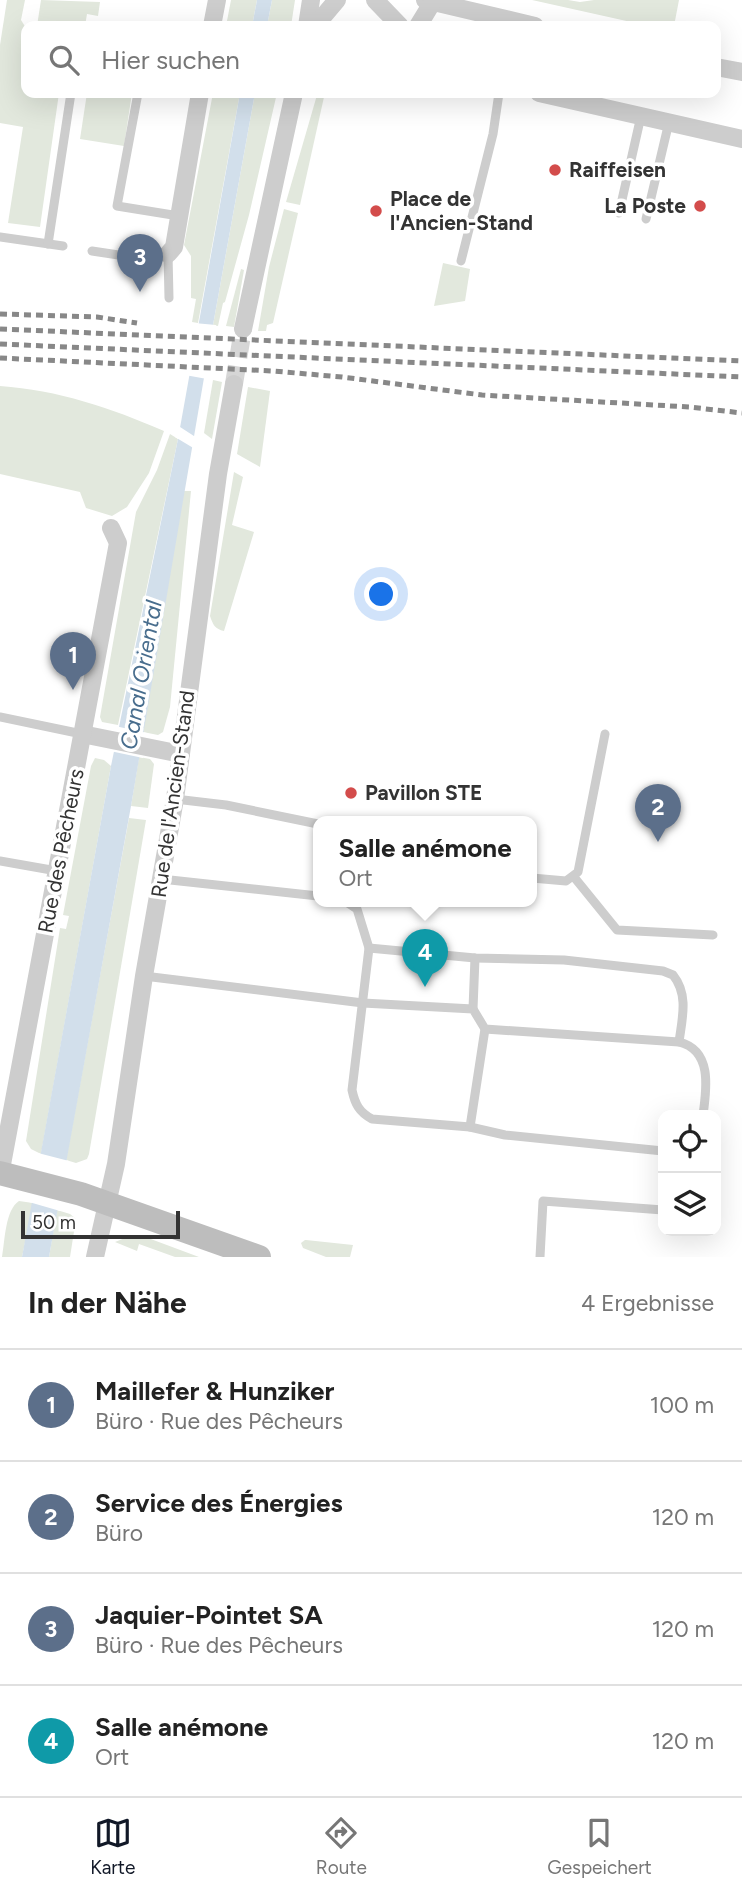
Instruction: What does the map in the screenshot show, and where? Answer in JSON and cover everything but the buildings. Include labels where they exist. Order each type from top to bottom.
[{"type":"street","points":[[213,21],[217,0]]},
{"type":"street","points":[[308,21],[311,0]]},
{"type":"street","points":[[319,21],[337,0]]},
{"type":"street","points":[[375,0],[395,21]]},
{"type":"street","points":[[420,21],[429,2],[501,21]]},
{"type":"street","points":[[721,67],[742,72]]},
{"type":"street","points":[[168,254],[174,247],[199,98]]},
{"type":"street","points":[[243,328],[292,98]]},
{"type":"street","points":[[561,98],[742,139]]},
{"type":"street","name":"Rue de l'Ancien-Stand","points":[[95,1257],[116,1164],[144,975],[175,799],[218,474],[233,384]]},
{"type":"street","name":"Rue des Pêcheurs","points":[[5,1175],[57,871],[118,543],[111,528]]},
{"type":"street","points":[[82,734],[181,754]]},
{"type":"street","points":[[5,1175],[81,1194],[259,1257]]},
{"type":"lane","points":[[48,244],[70,98]]},
{"type":"lane","points":[[137,98],[117,206],[179,216]]},
{"type":"lane","points":[[461,261],[498,98]]},
{"type":"lane","points":[[619,213],[641,116]]},
{"type":"lane","points":[[646,219],[669,122]]},
{"type":"lane","points":[[0,237],[63,246]]},
{"type":"lane","points":[[92,251],[145,259],[168,254],[169,298]]},
{"type":"lane","points":[[0,717],[82,734]]},
{"type":"lane","points":[[537,878],[566,881],[578,872],[605,734]]},
{"type":"lane","points":[[175,799],[226,805],[313,823]]},
{"type":"lane","points":[[0,861],[57,871]]},
{"type":"lane","points":[[574,877],[617,930],[713,935]]},
{"type":"lane","points":[[161,879],[313,895]]},
{"type":"lane","points":[[354,907],[357,909],[369,948],[353,1074],[352,1090],[358,1108],[372,1119],[470,1127],[505,1135],[658,1150]]},
{"type":"lane","points":[[369,948],[475,958],[564,960],[663,971],[673,975],[679,983],[684,1001],[679,1042]]},
{"type":"lane","points":[[470,1127],[485,1029],[473,1009],[475,958]]},
{"type":"lane","points":[[144,975],[363,1003],[473,1009]]},
{"type":"lane","points":[[485,1029],[692,1045],[701,1055],[705,1066],[703,1110]]},
{"type":"lane","points":[[540,1257],[543,1201],[658,1210]]},
{"type":"shaded area","points":[[7,0],[25,0],[21,20],[21,98],[58,98],[40,227],[8,223],[23,127],[0,123],[0,45]]},
{"type":"shaded area","points":[[41,0],[100,2],[98,16],[87,14],[86,21],[38,21]]},
{"type":"shaded area","points":[[231,0],[257,0],[253,21],[227,21]]},
{"type":"shaded area","points":[[272,0],[295,0],[292,21],[268,21]]},
{"type":"shaded area","points":[[532,0],[679,0],[675,21],[626,21]]},
{"type":"shaded area","points":[[86,98],[131,98],[124,146],[80,139]]},
{"type":"shaded area","points":[[212,98],[239,98],[198,323],[192,322],[196,299],[191,298],[191,256],[184,245]]},
{"type":"shaded area","points":[[254,98],[276,98],[249,215],[225,302],[218,326],[213,325]]},
{"type":"shaded area","points":[[316,98],[324,98],[300,205],[286,202]]},
{"type":"shaded area","points":[[284,209],[298,213],[273,323],[267,325],[266,331],[258,331],[269,267]]},
{"type":"shaded area","points":[[443,263],[470,269],[465,301],[434,306]]},
{"type":"shaded area","points":[[241,269],[244,270],[234,327],[226,326]]},
{"type":"shaded area","points":[[213,380],[222,382],[212,439],[204,433]]},
{"type":"shaded area","points":[[0,386],[43,391],[84,401],[164,431],[149,473],[127,507],[112,516],[86,508],[80,492],[0,474]]},
{"type":"shaded area","points":[[248,387],[270,391],[260,467],[237,454]]},
{"type":"shaded area","points":[[170,434],[178,439],[118,725],[102,722],[100,717],[136,512],[157,470]]},
{"type":"shaded area","points":[[234,472],[243,477],[232,525],[254,532],[224,631],[215,626],[210,616]]},
{"type":"shaded area","points":[[184,491],[191,491],[170,707],[163,732],[158,735],[143,732]]},
{"type":"shaded area","points":[[139,757],[150,759],[154,764],[148,808],[131,806]]},
{"type":"shaded area","points":[[95,758],[104,760],[111,766],[41,1154],[31,1149],[26,1141],[60,928],[66,929],[69,916],[63,915],[91,766]]},
{"type":"shaded area","points":[[129,818],[146,820],[89,1154],[87,1159],[76,1163],[66,1160]]},
{"type":"shaded area","points":[[19,1201],[33,1203],[22,1257],[2,1257],[8,1218]]},
{"type":"shaded area","points":[[57,1210],[76,1219],[70,1257],[49,1257]]},
{"type":"shaded area","points":[[140,1235],[199,1257],[175,1257],[139,1244],[137,1251],[115,1242]]},
{"type":"shaded area","points":[[305,1240],[353,1245],[350,1257],[326,1257],[303,1248],[301,1243]]},
{"type":"water","points":[[257,0],[272,0],[268,21],[253,21]]},
{"type":"water","name":"Canal Oriental","points":[[239,98],[254,98],[131,806],[49,1257],[22,1257],[111,766],[178,439]]},
{"type":"pier","points":[[194,323],[216,325],[207,379],[185,375]]},
{"type":"pier","points":[[177,425],[197,438],[195,449],[175,437]]},
{"type":"pier","points":[[115,726],[147,733],[143,758],[110,751]]},
{"type":"pier","points":[[38,1153],[69,1161],[60,1211],[29,1202]]},
{"type":"tunnel","points":[[234,384],[243,329]]},
{"type":"railway","points":[[0,314],[97,317],[137,323]]},
{"type":"railway","points":[[0,329],[742,361]]},
{"type":"railway","points":[[0,344],[742,377]]},
{"type":"railway","points":[[0,358],[273,371],[482,395],[689,407],[742,413]]},
{"type":"place","name":"Raiffeisen","points":[[555,170]]},
{"type":"place","name":"La Poste","points":[[700,206]]},
{"type":"place","name":"Place de l'Ancien-Stand","points":[[376,211]]},
{"type":"place","name":"Jaquier-Pointet SA","points":[[140,292]]},
{"type":"place","name":"Maillefer & Hunziker","points":[[73,690]]},
{"type":"place","name":"Pavillon STE","points":[[351,793]]},
{"type":"place","name":"Service des Énergies","points":[[658,842]]},
{"type":"place","name":"Salle anémone","points":[[425,987]]}]
